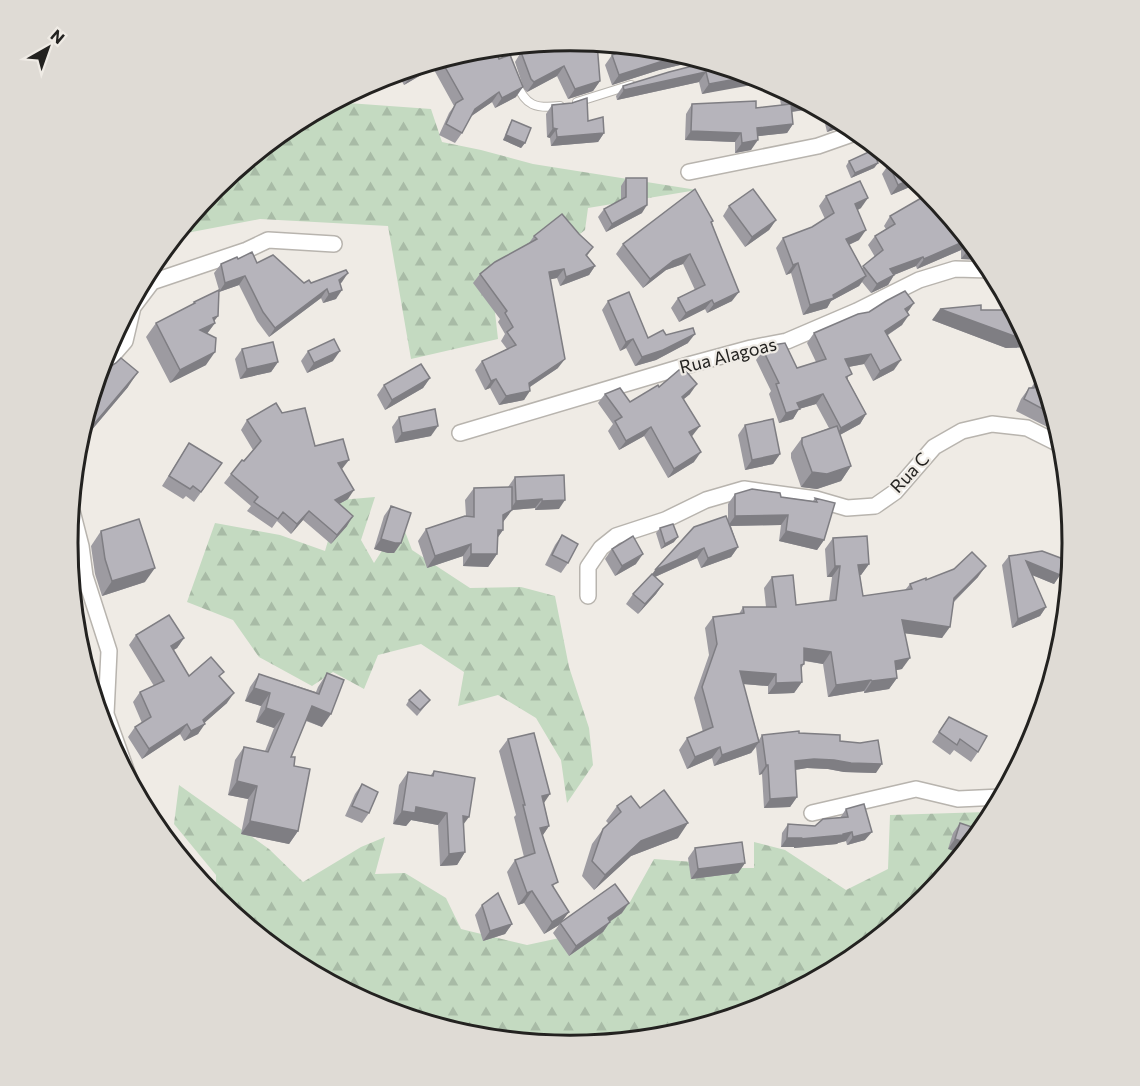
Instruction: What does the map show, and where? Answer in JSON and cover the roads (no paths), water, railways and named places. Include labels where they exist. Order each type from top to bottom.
[{"type":"street","points":[[689,172],[818,146],[846,136]]},
{"type":"street","points":[[154,281],[247,250],[268,240],[334,244]]},
{"type":"street","name":"Rua Alagoas","points":[[460,433],[692,364],[787,341],[857,311],[919,280],[955,269],[979,270]]},
{"type":"street","points":[[117,350],[125,341],[129,324]]},
{"type":"street","name":"Rua C","points":[[588,596],[588,567],[601,548],[616,536],[665,520],[706,500],[744,489],[816,499],[847,508],[874,506],[895,492],[934,447],[962,431],[992,424],[1027,428],[1051,440]]},
{"type":"street","points":[[78,535],[85,576],[109,651],[106,707]]},
{"type":"street","points":[[812,813],[916,789],[958,799],[991,797]]},
{"type":"lane","points":[[505,55],[519,92],[530,104],[546,108],[565,106],[639,82]]}]
